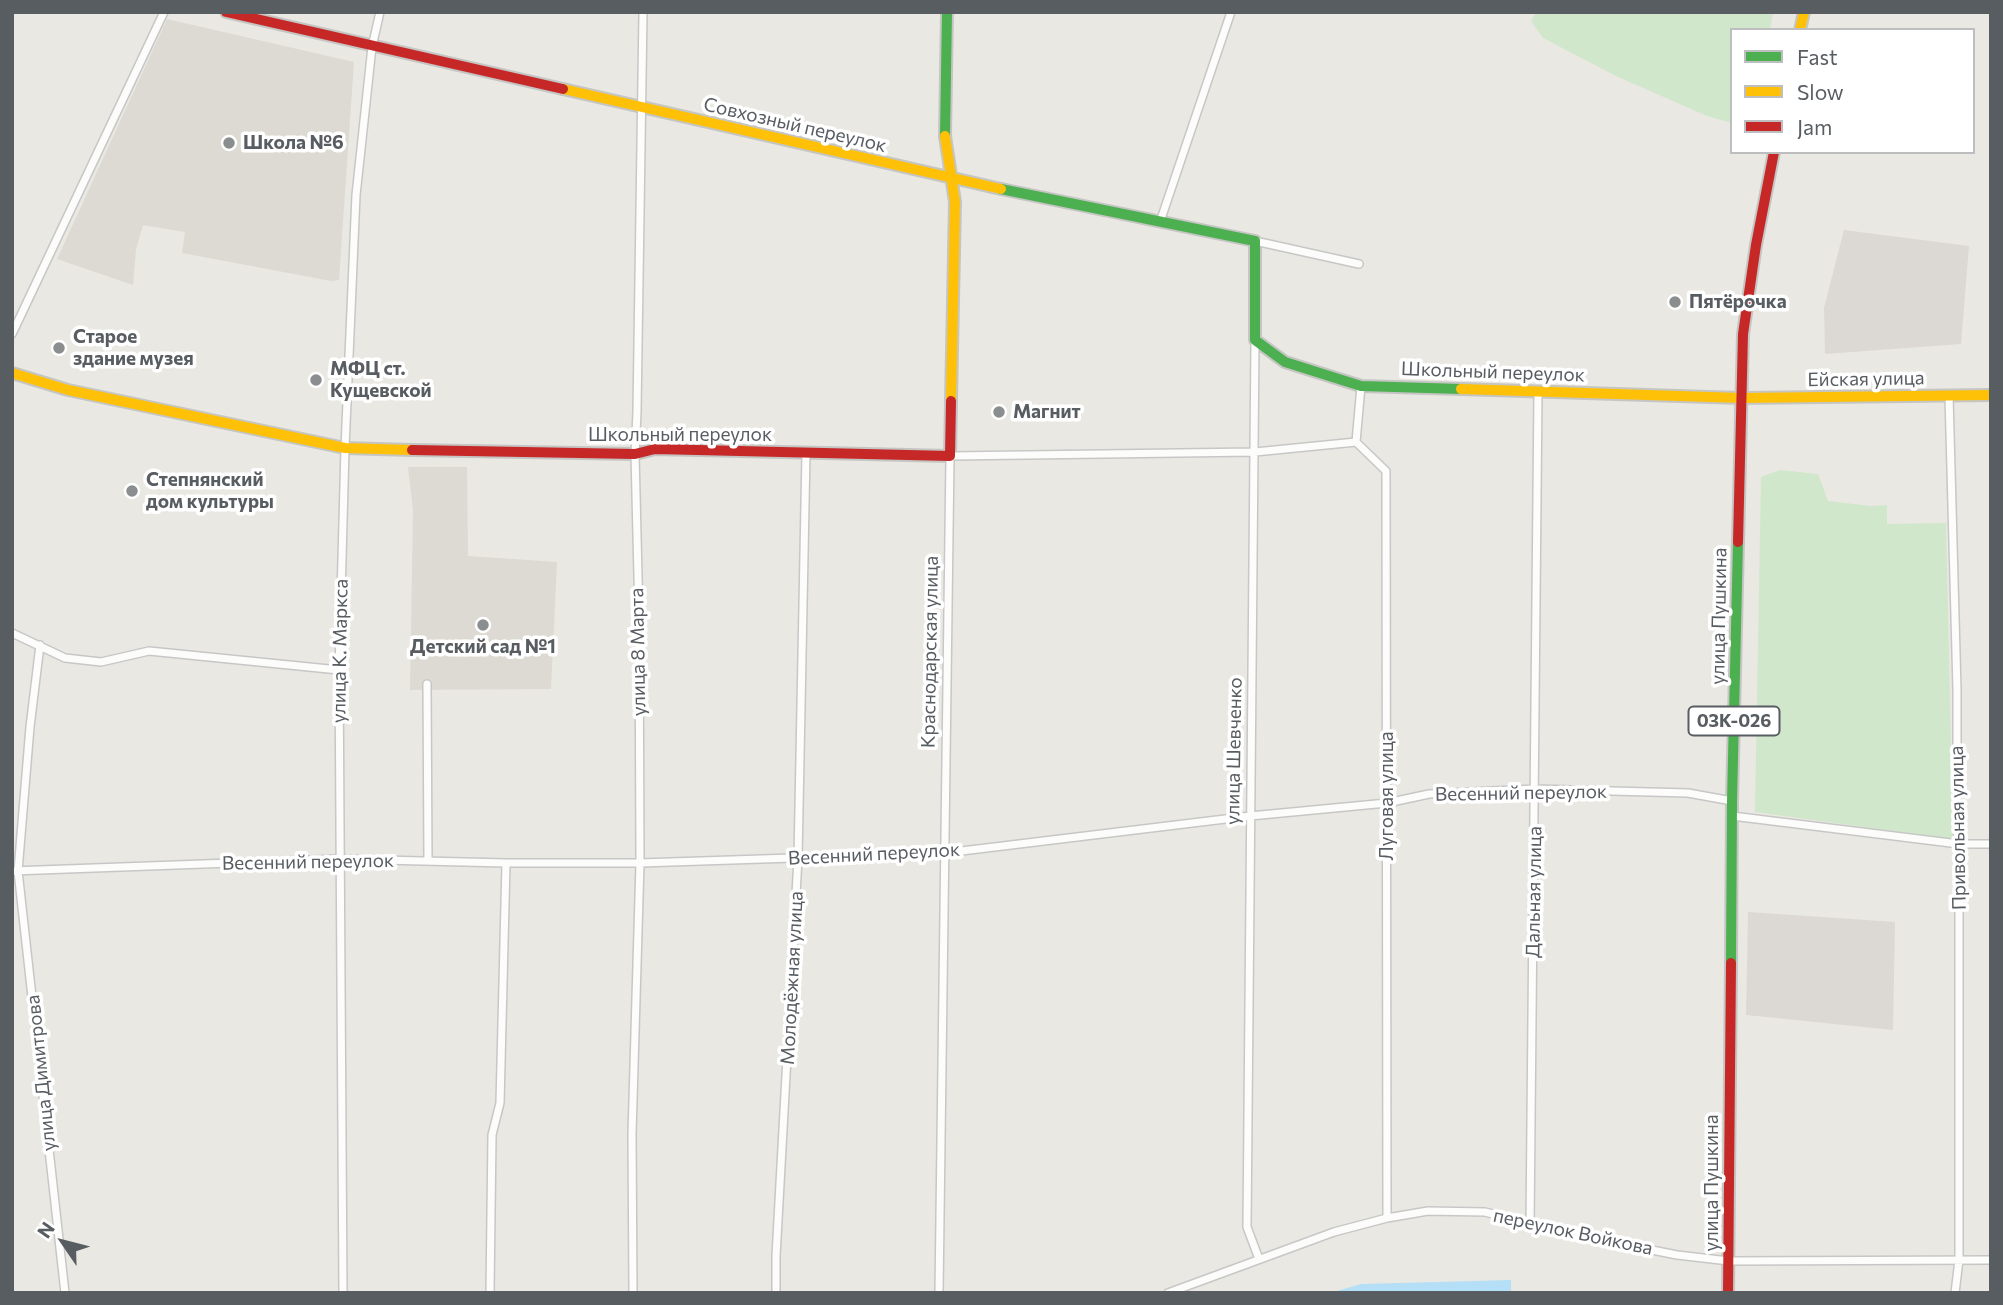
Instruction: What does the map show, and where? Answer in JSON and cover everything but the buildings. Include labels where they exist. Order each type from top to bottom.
[{"type":"street","name":"Совхозный переулок","points":[[226,12],[950,178],[1359,264]]},
{"type":"street","name":"улица К. Маркса","points":[[343,1293],[339,670],[345,448],[356,195],[372,47],[380,12]]},
{"type":"street","name":"улица 8 Марта","points":[[633,1293],[632,1135],[640,863],[635,453],[643,12]]},
{"type":"street","name":"Краснодарская улица","points":[[939,1293],[956,202],[945,142],[947,12]]},
{"type":"street","points":[[1160,222],[1231,12]]},
{"type":"street","points":[[12,334],[163,15]]},
{"type":"street","name":"улица Пушкина","points":[[1728,1293],[1732,801],[1743,334],[1748,288],[1774,154]]},
{"type":"street","name":"улица Шевченко","points":[[1255,241],[1247,1227],[1259,1259]]},
{"type":"street","name":"Школьный переулок","points":[[1255,340],[1285,362],[1360,386],[1741,398]]},
{"type":"street","name":"Школьный переулок","points":[[12,373],[68,390],[345,448],[635,453],[655,449],[950,456],[1255,452],[1356,442]]},
{"type":"street","points":[[1356,442],[1360,386]]},
{"type":"street","name":"Дальная улица","points":[[1530,1225],[1538,391]]},
{"type":"street","name":"Ейская улица","points":[[1741,398],[1991,395]]},
{"type":"street","name":"Привольная улица","points":[[1949,396],[1959,844],[1959,1260],[1955,1293]]},
{"type":"street","name":"Луговая улица","points":[[1356,442],[1386,471],[1387,1218]]},
{"type":"street","name":"Молодёжная улица","points":[[776,1293],[798,858],[806,453]]},
{"type":"street","points":[[12,633],[65,658],[101,662],[149,652],[339,670]]},
{"type":"street","name":"улица Димитрова","points":[[40,645],[15,871],[65,1293]]},
{"type":"street","points":[[427,684],[428,861]]},
{"type":"street","name":"Весенний переулок","points":[[15,871],[340,859],[640,863],[945,853],[1387,803],[1429,794],[1535,789],[1688,793],[1732,801]]},
{"type":"street","points":[[1732,816],[1959,844],[1991,844]]},
{"type":"street","points":[[490,1293],[492,1135],[500,1103],[506,863]]},
{"type":"street","name":"переулок Войкова","points":[[1168,1293],[1334,1232],[1387,1218],[1428,1211],[1485,1212],[1530,1225],[1678,1255],[1729,1261],[1991,1261]]},
{"type":"shaded area","name":"Школа №6","points":[[167,19],[354,62],[339,280],[331,281],[182,253],[185,232],[143,225],[136,249],[133,285],[57,259]]},
{"type":"shaded area","points":[[1844,230],[1969,246],[1961,344],[1825,354],[1824,308]]},
{"type":"shaded area","name":"Детский сад №1","points":[[408,467],[467,467],[468,556],[557,562],[551,689],[410,690],[413,510]]},
{"type":"shaded area","points":[[1748,912],[1895,922],[1893,1030],[1746,1015]]},
{"type":"green space","points":[[1536,12],[1773,12],[1770,28],[1730,28],[1730,122],[1707,116],[1616,76],[1543,38],[1531,21]]},
{"type":"green space","points":[[1780,470],[1818,474],[1828,501],[1887,505],[1887,524],[1946,523],[1953,836],[1950,839],[1755,812],[1761,477]]},
{"type":"water","points":[[1511,1280],[1511,1293],[1330,1293],[1361,1284]]},
{"type":"traffic: fast","points":[[945,136],[947,12]]},
{"type":"traffic: fast","points":[[1001,189],[1255,241],[1255,340],[1285,362],[1361,386],[1461,389]]},
{"type":"traffic: fast","points":[[1731,963],[1738,542]]},
{"type":"traffic: slow","points":[[1800,28],[1804,12]]},
{"type":"traffic: slow","points":[[563,89],[1001,189]]},
{"type":"traffic: slow","points":[[945,136],[955,202],[951,401]]},
{"type":"traffic: slow","points":[[12,373],[68,390],[345,448],[412,450]]},
{"type":"traffic: slow","points":[[1461,389],[1741,398],[1991,395]]},
{"type":"traffic: jam","points":[[226,12],[563,89]]},
{"type":"traffic: jam","points":[[1738,542],[1743,334],[1756,245],[1774,154]]},
{"type":"traffic: jam","points":[[412,450],[635,454],[655,449],[950,456],[951,401]]},
{"type":"traffic: jam","points":[[1728,1293],[1731,963]]},
{"type":"place","name":"Школа №6","points":[[229,143]]},
{"type":"place","name":"Пятёрочка","points":[[1675,302]]},
{"type":"place","name":"Старое здание музея","points":[[59,348]]},
{"type":"place","name":"МФЦ ст. Кущевской","points":[[316,380]]},
{"type":"place","name":"Магнит","points":[[999,412]]},
{"type":"place","name":"Степнянский дом культуры","points":[[132,491]]},
{"type":"place","name":"Детский сад №1","points":[[483,625]]}]
